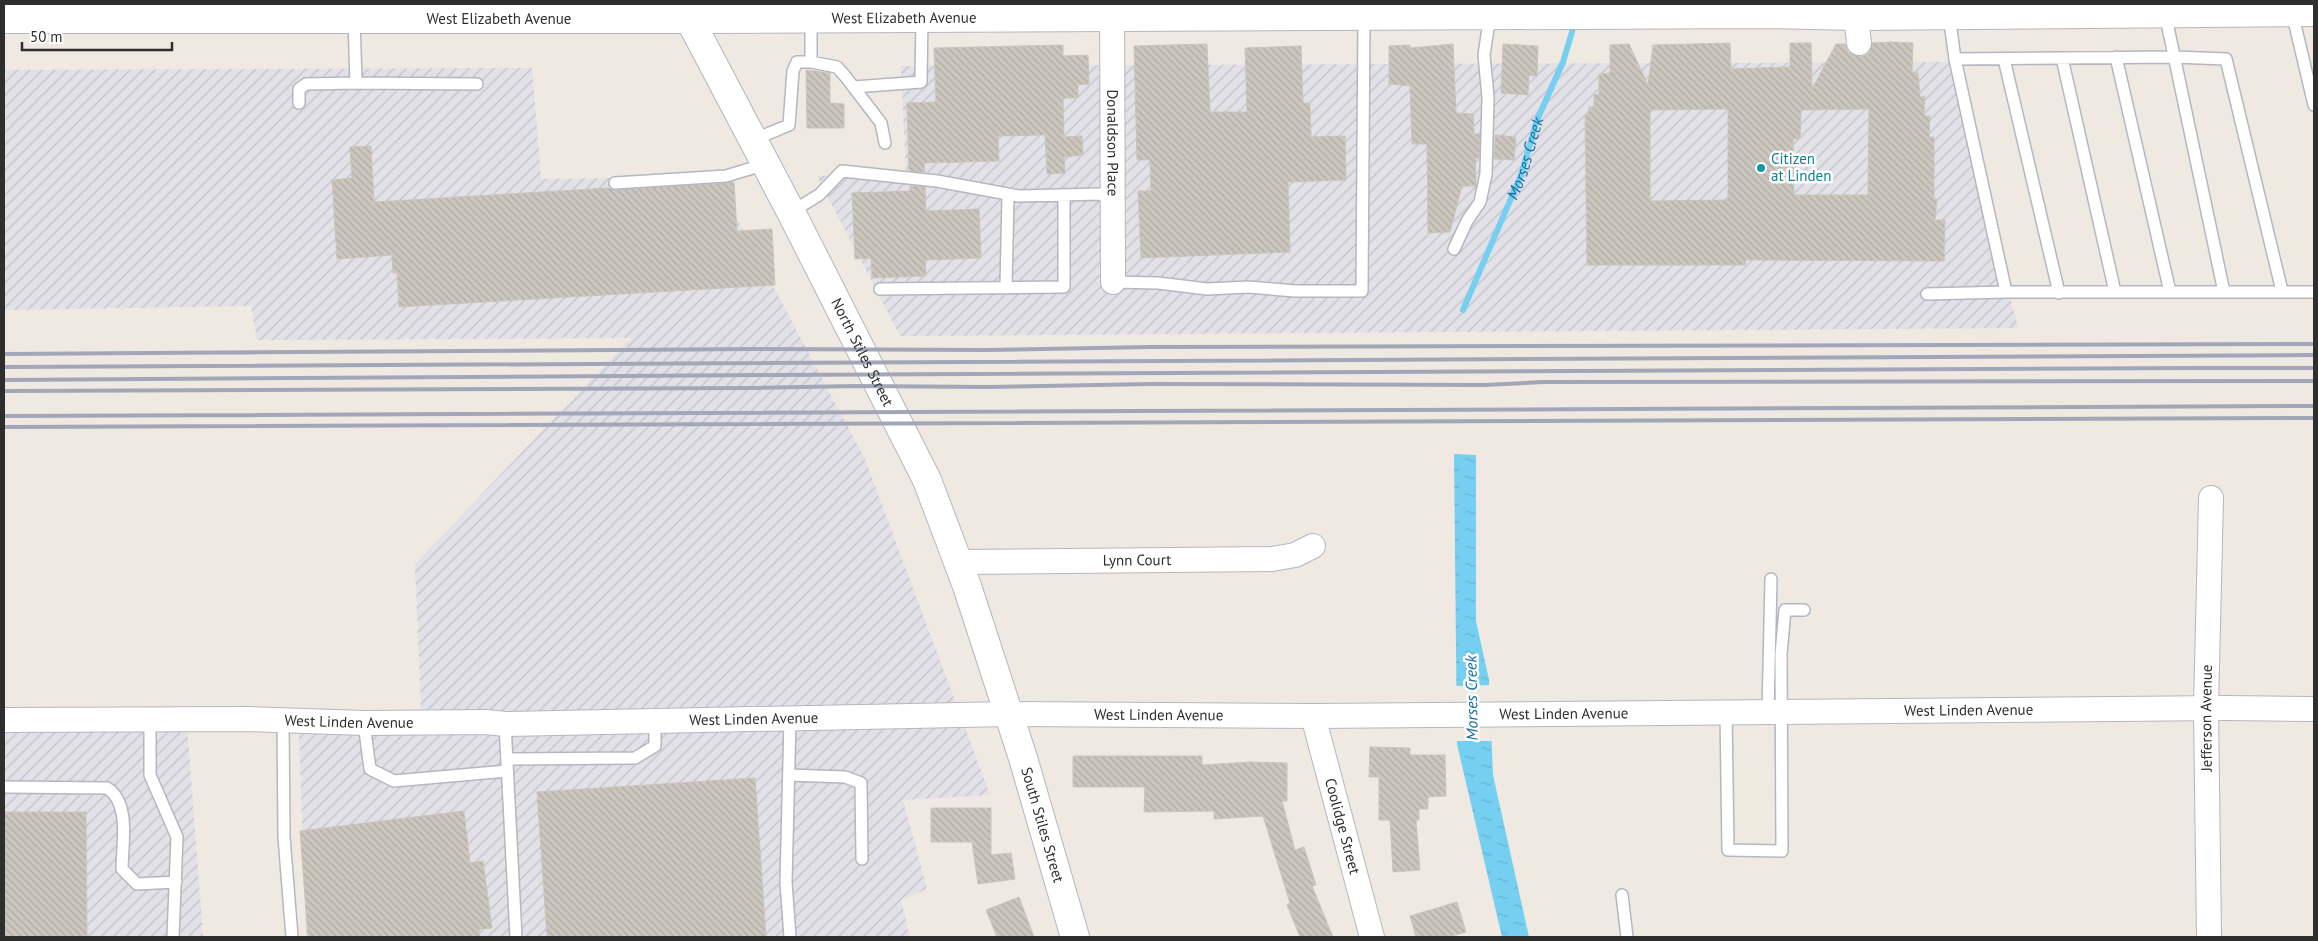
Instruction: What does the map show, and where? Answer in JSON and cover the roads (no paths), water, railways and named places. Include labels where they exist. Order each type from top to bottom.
[{"type":"street","name":"West Elizabeth Avenue","points":[[4,19],[143,11],[369,13],[760,11],[922,18],[1112,10],[1364,15],[1450,9],[1490,15],[1545,11],[1590,14],[1829,9],[1856,16],[1942,11],[2033,9],[2165,13],[2299,9]]},
{"type":"street","name":"Donaldson Place","points":[[1112,10],[1113,282]]},
{"type":"street","name":"North Stiles Street","points":[[686,12],[791,212],[927,480],[958,562],[1009,714]]},
{"type":"street","points":[[1856,16],[1859,43]]},
{"type":"street","name":"Jefferson Avenue","points":[[2209,937],[2206,708],[2211,498]]},
{"type":"street","name":"Lynn Court","points":[[958,562],[1272,559],[1295,555],[1313,546]]},
{"type":"street","name":"West Linden Avenue","points":[[4,720],[284,720],[364,724],[486,722],[505,724],[790,720],[1009,714],[1313,716],[2206,708],[2314,709]]},
{"type":"street","name":"South Stiles Street","points":[[1009,714],[1075,937]]},
{"type":"street","name":"Coolidge Street","points":[[1313,716],[1372,937]]},
{"type":"lane","points":[[2299,9],[2314,105]]},
{"type":"lane","points":[[1942,11],[1955,59],[2006,292]]},
{"type":"lane","points":[[356,83],[369,13]]},
{"type":"lane","points":[[812,62],[822,13]]},
{"type":"lane","points":[[2165,13],[2224,292]]},
{"type":"lane","points":[[1113,282],[1158,283],[1207,289],[1248,287],[1295,291],[1362,291],[1364,15]]},
{"type":"lane","points":[[1454,249],[1466,221],[1480,202],[1486,174],[1488,97],[1484,54],[1490,15]]},
{"type":"lane","points":[[854,87],[921,82],[922,18]]},
{"type":"lane","points":[[1955,59],[2116,57],[2226,59],[2282,291]]},
{"type":"lane","points":[[2116,57],[2170,292]]},
{"type":"lane","points":[[2062,58],[2115,292]]},
{"type":"lane","points":[[2004,59],[2059,293]]},
{"type":"lane","points":[[753,140],[790,125],[792,71],[797,62],[812,62],[837,67],[882,122],[885,143]]},
{"type":"lane","points":[[299,103],[299,90],[306,84],[477,84]]},
{"type":"lane","points":[[615,183],[726,176],[766,164]]},
{"type":"lane","points":[[791,212],[818,195],[842,171],[937,181],[1008,194],[1100,194],[1113,201]]},
{"type":"lane","points":[[1006,288],[1008,194]]},
{"type":"lane","points":[[880,289],[1064,287],[1064,195]]},
{"type":"lane","points":[[1927,294],[2006,292],[2314,292]]},
{"type":"lane","points":[[1726,712],[1728,850],[1782,852],[1770,579]]},
{"type":"lane","points":[[1775,712],[1785,610],[1804,610]]},
{"type":"lane","points":[[150,719],[150,775],[178,836],[173,937]]},
{"type":"lane","points":[[284,720],[284,837],[292,937]]},
{"type":"lane","points":[[790,720],[786,882],[790,937]]},
{"type":"lane","points":[[506,759],[635,758],[655,746],[654,722]]},
{"type":"lane","points":[[364,724],[370,769],[394,781],[507,771]]},
{"type":"lane","points":[[505,724],[516,937]]},
{"type":"lane","points":[[789,775],[845,777],[861,783],[862,858]]},
{"type":"lane","points":[[4,787],[106,788],[118,798],[123,820],[122,869],[137,884],[176,882]]},
{"type":"lane","points":[[1622,895],[1627,937]]},
{"type":"water","points":[[1454,454],[1476,455],[1476,621],[1489,680],[1493,775],[1529,937],[1502,937],[1457,744]]},
{"type":"waterway","name":"Morses Creek","points":[[1463,310],[1521,175],[1537,120],[1563,62],[1575,22]]},
{"type":"railway","points":[[4,354],[756,349],[986,350],[1150,347],[2314,344]]},
{"type":"railway","points":[[4,367],[2314,355]]},
{"type":"railway","points":[[4,380],[1448,370],[2314,368]]},
{"type":"railway","points":[[4,391],[855,386],[987,387],[1151,384],[1485,385],[1543,382],[2314,381]]},
{"type":"railway","points":[[4,416],[2314,406]]},
{"type":"railway","points":[[4,427],[2314,418]]},
{"type":"place","name":"Citizen at Linden","points":[[1761,168]]}]
